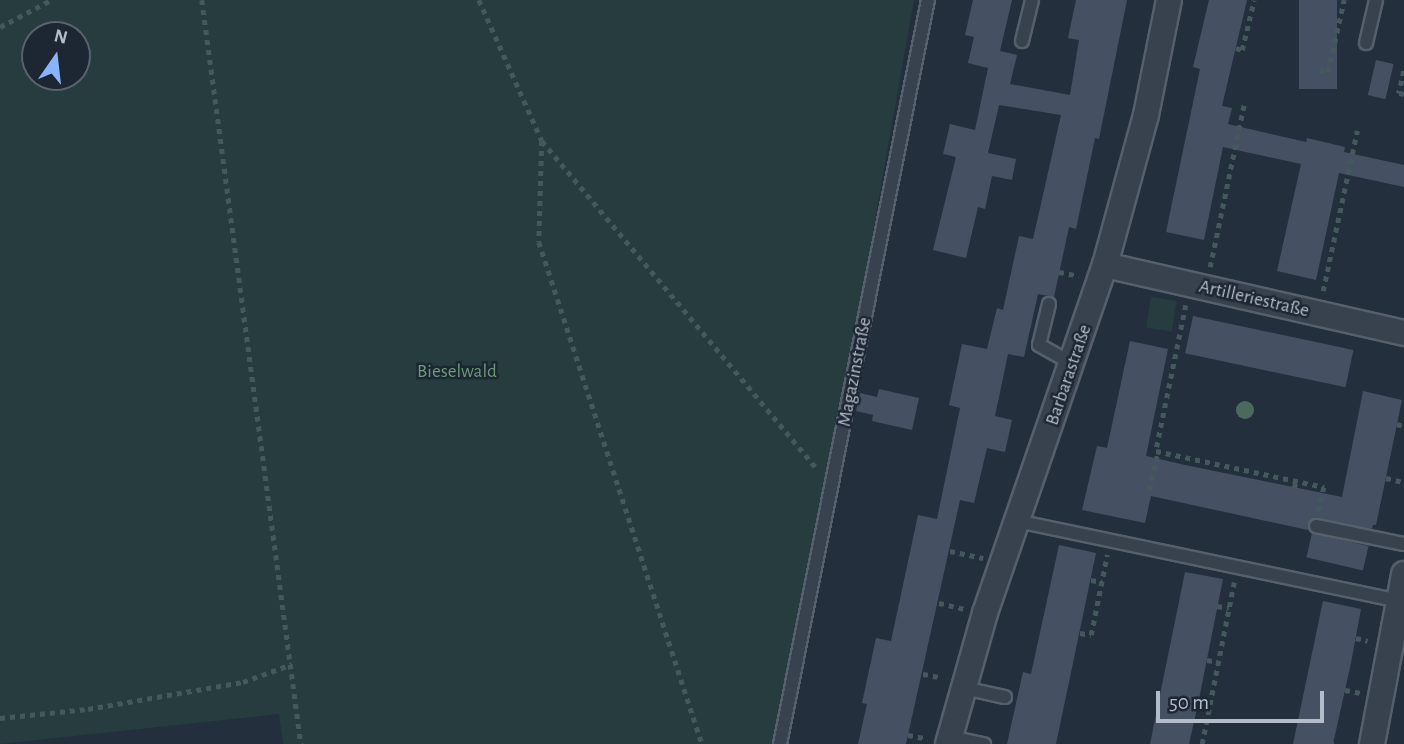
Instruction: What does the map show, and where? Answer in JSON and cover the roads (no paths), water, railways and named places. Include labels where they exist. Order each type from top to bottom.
[{"type":"street","name":"Barbarastraße","points":[[949,740],[1003,562],[1105,265],[1141,136],[1163,1]]},
{"type":"street","name":"Artilleriestraße","points":[[1105,265],[1404,333]]},
{"type":"street","points":[[1372,744],[1404,574]]},
{"type":"lane","name":"Magazinstraße","points":[[780,744],[928,0]]},
{"type":"lane","points":[[1022,41],[1032,0]]},
{"type":"lane","points":[[1366,43],[1376,0]]},
{"type":"lane","points":[[1049,304],[1039,345],[1073,364]]},
{"type":"lane","points":[[1017,521],[1398,601]]},
{"type":"lane","points":[[1316,526],[1404,544]]},
{"type":"lane","points":[[964,688],[1005,697]]},
{"type":"lane","points":[[949,740],[984,744]]},
{"type":"park label","name":"Bieselwald","points":[[457,372]]}]
